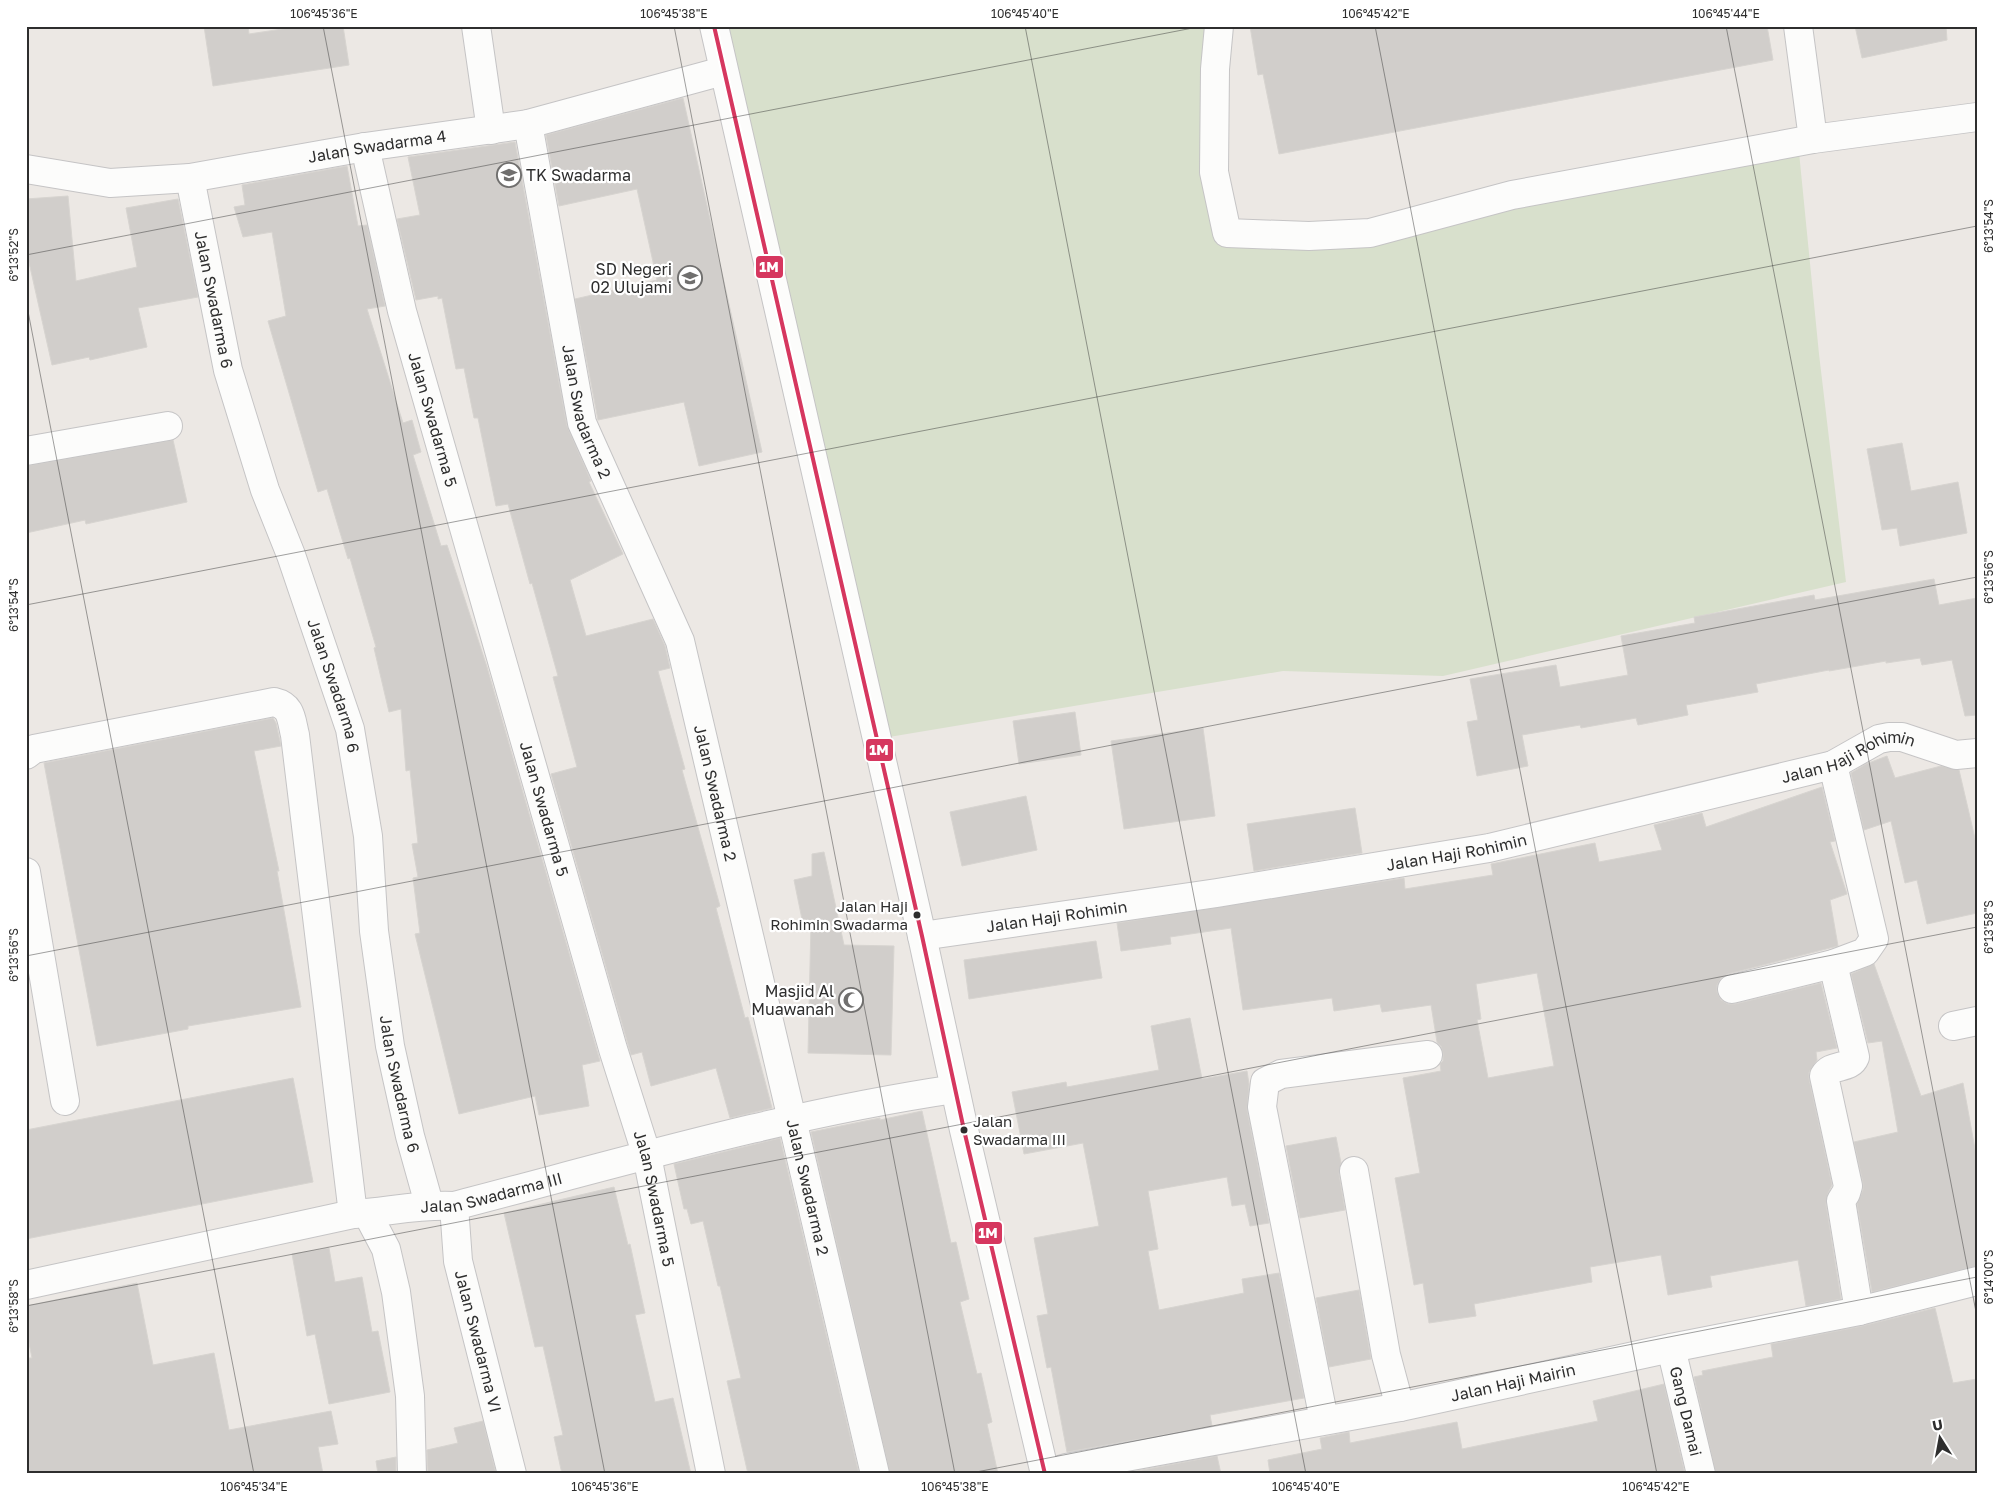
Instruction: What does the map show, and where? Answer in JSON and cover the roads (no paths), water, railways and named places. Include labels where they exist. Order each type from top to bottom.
[{"type":"street","points":[[476,26],[491,130]]},
{"type":"street","points":[[714,26],[922,936],[955,1089],[1046,1474]]},
{"type":"street","points":[[1219,26],[1215,69],[1214,172],[1227,233],[1309,236],[1370,233],[1512,195],[1813,139],[1977,117]]},
{"type":"street","points":[[1798,26],[1813,139]]},
{"type":"street","name":"Jalan Swadarma 4","points":[[26,170],[110,183],[190,178],[365,147],[528,124],[723,71]]},
{"type":"street","name":"Jalan Swadarma 2","points":[[528,124],[582,423],[680,641],[875,1474]]},
{"type":"street","name":"Jalan Swadarma 5","points":[[365,147],[402,311],[613,1049],[647,1156],[711,1474]]},
{"type":"street","name":"Jalan Swadarma 6","points":[[190,178],[228,370],[265,490],[291,555],[350,729],[368,836],[374,932],[390,1046],[410,1136],[431,1206]]},
{"type":"street","points":[[26,451],[168,426]]},
{"type":"street","points":[[26,755],[34,748],[274,702],[283,704],[290,711],[367,1213],[386,1249],[396,1292],[410,1396],[412,1474]]},
{"type":"street","name":"Jalan Haji Rohimin","points":[[922,936],[1217,893],[1489,848],[1833,765],[1879,739],[1889,737],[1902,737],[1956,754],[1977,753]]},
{"type":"street","points":[[1732,989],[1833,964],[1865,952],[1874,940],[1833,765]]},
{"type":"street","points":[[26,872],[65,1101]]},
{"type":"street","points":[[1833,964],[1855,1056],[1850,1063],[1830,1068],[1824,1076],[1848,1186],[1846,1193],[1840,1201],[1859,1310]]},
{"type":"street","points":[[1324,1420],[1262,1107],[1265,1082],[1281,1074],[1428,1054]]},
{"type":"street","name":"Jalan Swadarma III","points":[[26,1285],[367,1213],[431,1206],[792,1120],[900,1097],[955,1089]]},
{"type":"street","points":[[1354,1171],[1386,1355],[1400,1407]]},
{"type":"street","name":"Jalan Swadarma VI","points":[[431,1206],[458,1261],[512,1474]]},
{"type":"street","name":"Jalan Haji Mairin","points":[[1046,1474],[1066,1468],[1400,1407],[1859,1310],[1977,1281]]},
{"type":"street","name":"Gang Damai","points":[[1672,1348],[1701,1474]]},
{"type":"place","name":"TK Swadarma","points":[[509,175]]},
{"type":"place","name":"SD Negeri 02 Ulujami","points":[[690,278]]},
{"type":"place","name":"Jalan Haji Rohimin Swadarma","points":[[917,915]]},
{"type":"place","name":"Masjid Al Muawanah","points":[[851,1000]]},
{"type":"place","name":"Jalan Swadarma III","points":[[964,1130]]}]
